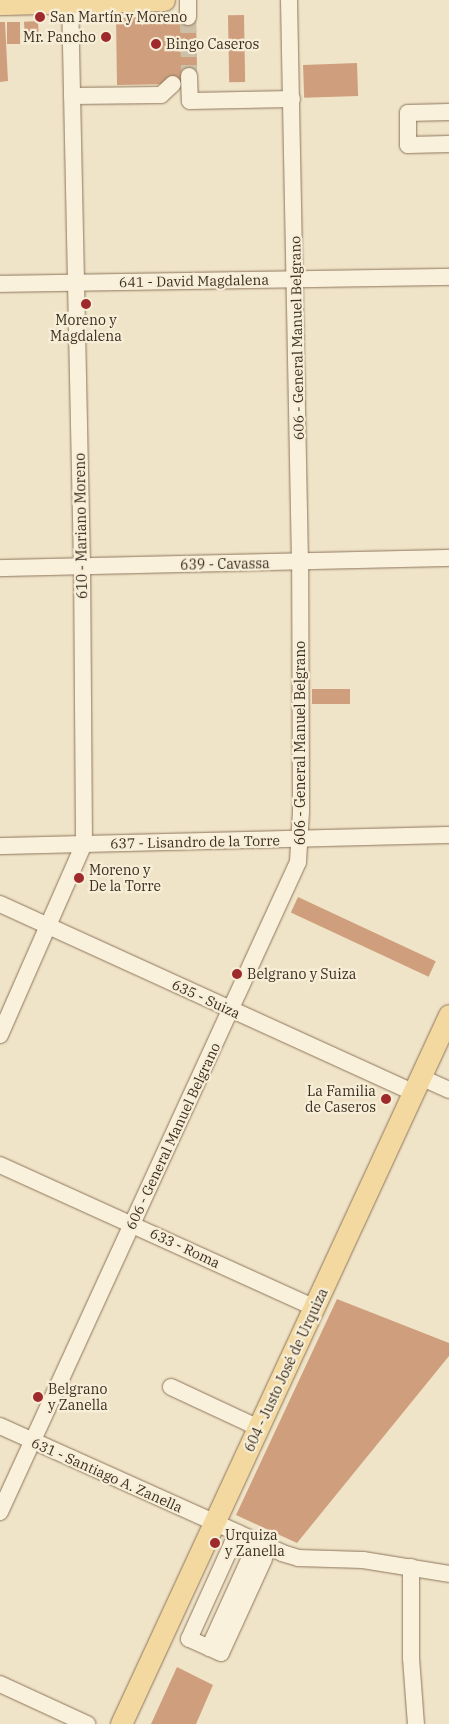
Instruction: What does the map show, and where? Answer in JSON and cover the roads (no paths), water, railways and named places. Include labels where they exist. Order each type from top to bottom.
[{"type":"main road","points":[[0,4],[164,0]]},
{"type":"main road","name":"604 - Justo José de Urquiza","points":[[121,1724],[449,1015]]},
{"type":"street","points":[[188,0],[188,17]]},
{"type":"street","name":"606 - General Manuel Belgrano","points":[[0,1512],[298,862],[300,840],[300,562],[296,279],[289,0]]},
{"type":"street","name":"610 - Mariano Moreno","points":[[0,1035],[84,844],[82,566],[70,1]]},
{"type":"street","points":[[189,76],[190,101],[292,98]]},
{"type":"street","points":[[72,96],[161,95],[173,84]]},
{"type":"street","points":[[449,112],[408,113],[408,144],[449,144]]},
{"type":"street","name":"641 - David Magdalena","points":[[0,284],[449,277]]},
{"type":"street","name":"639 - Cavassa","points":[[0,568],[449,558]]},
{"type":"street","name":"637 - Lisandro de la Torre","points":[[0,846],[449,835]]},
{"type":"street","name":"635 - Suiza","points":[[0,904],[230,1010],[416,1084],[449,1090]]},
{"type":"street","name":"633 - Roma","points":[[0,1165],[315,1308]]},
{"type":"street","points":[[171,1386],[259,1428]]},
{"type":"street","name":"631 - Santiago A. Zanella","points":[[0,1426],[214,1523],[252,1549]]},
{"type":"street","points":[[189,1638],[232,1544],[298,1558],[362,1560],[449,1574]]},
{"type":"street","points":[[166,1628],[221,1653],[264,1559],[252,1549]]},
{"type":"street","points":[[410,1567],[411,1658],[416,1724]]},
{"type":"street","points":[[0,1684],[88,1724]]},
{"type":"tunnel","points":[[188,17],[189,76]]},
{"type":"place","name":"San Martín y Moreno","points":[[40,17]]},
{"type":"place","name":"Mr. Pancho","points":[[106,37]]},
{"type":"place","name":"Bingo Caseros","points":[[156,44]]},
{"type":"place","name":"Moreno y Magdalena","points":[[86,304]]},
{"type":"place","name":"Moreno y De la Torre","points":[[79,878]]},
{"type":"place","name":"Belgrano y Suiza","points":[[237,974]]},
{"type":"place","name":"La Familia de Caseros","points":[[386,1099]]},
{"type":"place","name":"Belgrano y Zanella","points":[[38,1397]]},
{"type":"place","name":"Urquiza y Zanella","points":[[215,1543]]}]
